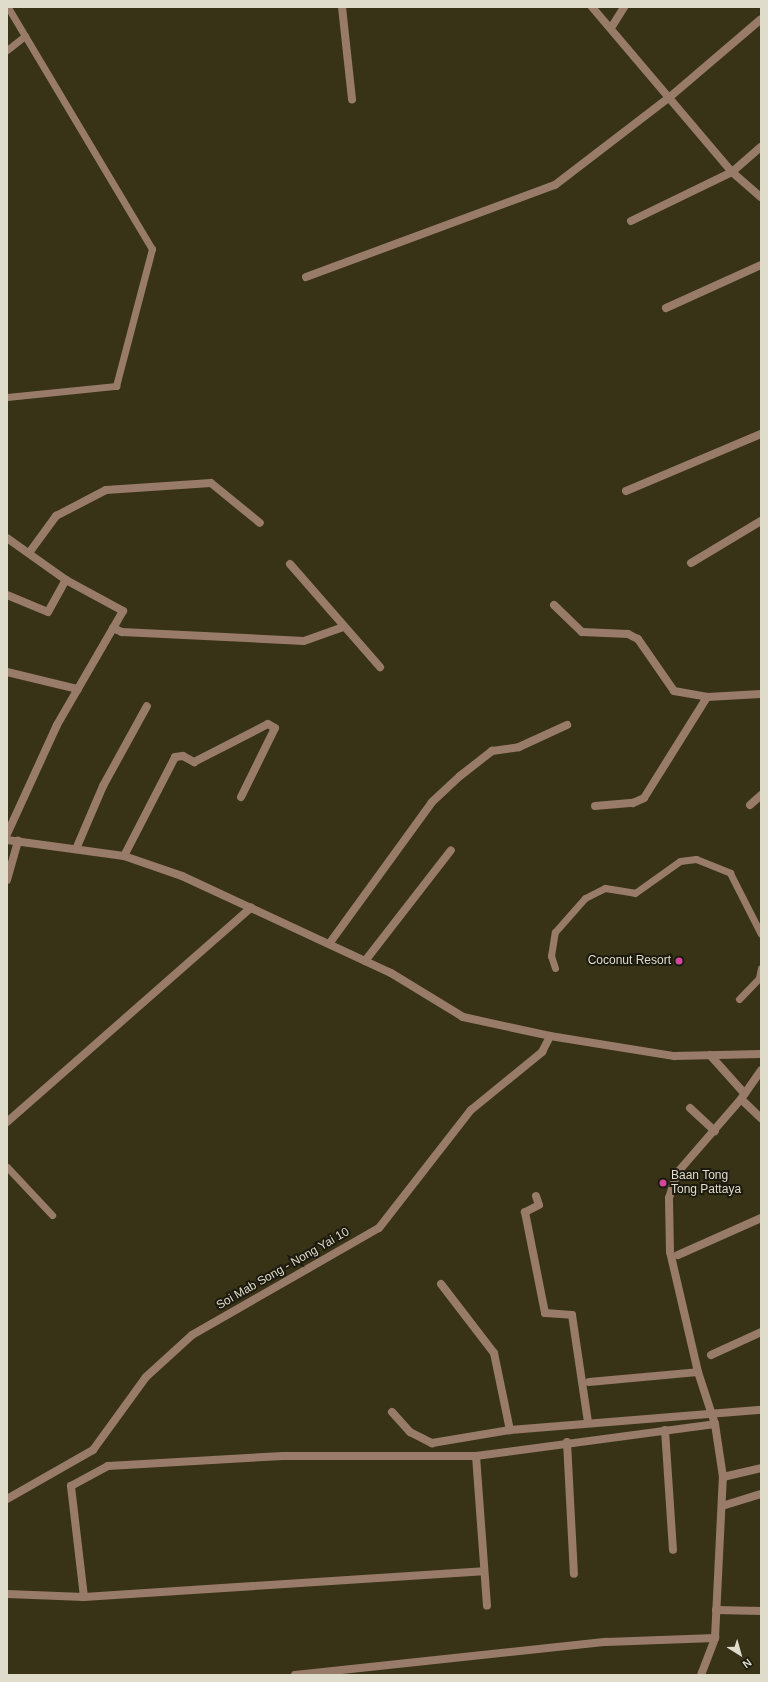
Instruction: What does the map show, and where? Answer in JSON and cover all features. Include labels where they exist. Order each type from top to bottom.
[{"type":"street","points":[[342,7],[352,99]]},
{"type":"street","points":[[592,7],[671,96],[732,172],[761,197]]},
{"type":"street","points":[[611,28],[624,7]]},
{"type":"street","points":[[306,277],[555,185],[671,96],[761,19]]},
{"type":"street","points":[[631,221],[732,172],[761,148]]},
{"type":"street","points":[[666,308],[761,265]]},
{"type":"street","points":[[626,491],[761,434]]},
{"type":"street","points":[[29,553],[56,516],[106,490],[211,483],[260,523]]},
{"type":"street","points":[[691,563],[761,521]]},
{"type":"street","points":[[7,538],[66,580],[123,611],[57,725],[7,834]]},
{"type":"street","points":[[290,564],[343,627],[380,667]]},
{"type":"street","points":[[7,595],[48,612],[66,580]]},
{"type":"street","points":[[554,605],[582,632],[628,634],[638,639],[674,691],[707,697],[761,694]]},
{"type":"street","points":[[113,628],[122,632],[304,641],[343,627]]},
{"type":"street","points":[[7,672],[78,689]]},
{"type":"street","points":[[595,806],[633,803],[644,798],[707,697]]},
{"type":"street","points":[[76,849],[103,786],[147,706]]},
{"type":"street","points":[[124,856],[175,757],[183,756],[194,762],[268,724],[275,728],[241,798]]},
{"type":"street","points":[[329,944],[432,802],[460,776],[492,751],[519,747],[567,725]]},
{"type":"street","points":[[750,805],[761,795]]},
{"type":"street","points":[[7,840],[124,856],[182,876],[365,961],[463,1017],[550,1036],[674,1056],[761,1054]]},
{"type":"street","points":[[7,880],[18,841]]},
{"type":"street","points":[[365,961],[451,850]]},
{"type":"street","points":[[7,1122],[251,908]]},
{"type":"street","name":"Soi Mab Song - Nong Yai 10","points":[[7,1499],[93,1450],[146,1377],[192,1336],[379,1228],[471,1110],[542,1052],[550,1036]]},
{"type":"street","points":[[710,1055],[761,1118]]},
{"type":"street","points":[[701,1675],[715,1638],[723,1477],[715,1424],[709,1412],[698,1372],[670,1252],[669,1198],[678,1173],[716,1131],[761,1070]]},
{"type":"street","points":[[690,1108],[716,1131]]},
{"type":"street","points":[[536,1196],[538,1205],[525,1212],[545,1314],[572,1315],[588,1422]]},
{"type":"street","points":[[678,1255],[761,1218]]},
{"type":"street","points":[[441,1284],[494,1354],[510,1430]]},
{"type":"street","points":[[711,1355],[761,1332]]},
{"type":"street","points":[[588,1382],[698,1372]]},
{"type":"street","points":[[392,1412],[410,1432],[428,1443],[510,1430],[588,1422],[709,1412],[761,1410]]},
{"type":"street","points":[[84,1597],[71,1486],[108,1466],[283,1456],[476,1456],[567,1442],[715,1424]]},
{"type":"street","points":[[665,1430],[673,1550]]},
{"type":"street","points":[[567,1442],[574,1574]]},
{"type":"street","points":[[476,1456],[483,1571],[487,1606]]},
{"type":"street","points":[[723,1477],[761,1468]]},
{"type":"street","points":[[722,1506],[761,1494]]},
{"type":"street","points":[[7,1594],[84,1597],[483,1571]]},
{"type":"street","points":[[716,1610],[761,1611]]},
{"type":"street","points":[[295,1675],[606,1642],[715,1638]]},
{"type":"lane","points":[[7,397],[116,386],[152,249],[8,7]]},
{"type":"lane","points":[[7,50],[25,36]]},
{"type":"lane","points":[[555,968],[551,956],[555,932],[585,898],[605,888],[635,893],[680,861],[696,858],[730,873],[761,934]]},
{"type":"lane","points":[[739,1000],[759,978],[761,968]]},
{"type":"lane","points":[[7,1167],[52,1215]]},
{"type":"place","name":"Coconut Resort","points":[[679,961]]},
{"type":"place","name":"Baan Tong Tong Pattaya","points":[[663,1183]]}]
